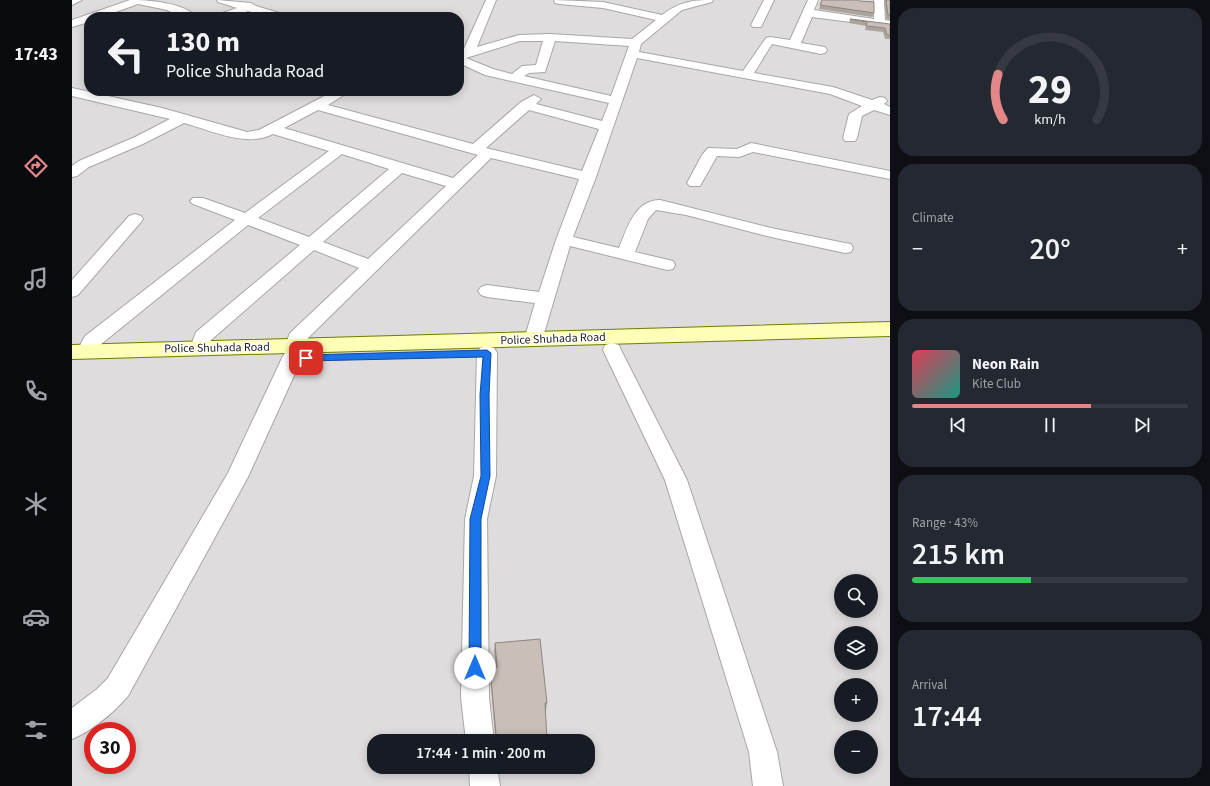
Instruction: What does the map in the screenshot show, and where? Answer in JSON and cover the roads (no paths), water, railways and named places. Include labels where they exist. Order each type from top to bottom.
[{"type":"main road","name":"Police Shuhada Road","points":[[77,356],[293,352],[487,353],[612,350],[890,329]]},
{"type":"main road","name":"Police Shuhada Road","points":[[322,352],[533,340],[752,340],[890,344]]},
{"type":"main road","name":"Police Shuhada Road","points":[[77,356],[199,348],[293,352]]},
{"type":"street","points":[[72,2],[77,0]]},
{"type":"street","points":[[222,0],[264,12]]},
{"type":"street","points":[[237,12],[249,8],[264,0]]},
{"type":"street","points":[[464,51],[470,35],[491,0]]},
{"type":"street","points":[[533,340],[547,299],[564,240],[589,177],[634,48],[664,19],[678,8],[688,4],[708,0]]},
{"type":"street","points":[[757,25],[769,0]]},
{"type":"street","points":[[794,45],[809,13],[813,0]]},
{"type":"street","points":[[809,13],[885,24],[880,0]]},
{"type":"street","points":[[106,12],[137,1],[170,7],[180,12]]},
{"type":"street","points":[[559,1],[604,2],[664,19]]},
{"type":"street","points":[[72,24],[84,20]]},
{"type":"street","points":[[515,77],[526,69],[541,69],[550,37]]},
{"type":"street","points":[[464,55],[519,38],[550,37],[634,48],[747,74],[834,91],[890,111]]},
{"type":"street","points":[[747,74],[767,42],[776,41],[820,50]]},
{"type":"street","points":[[464,57],[489,72],[616,102]]},
{"type":"street","points":[[74,94],[182,118],[247,136],[262,134],[334,96]]},
{"type":"street","points":[[850,138],[856,114],[871,105],[890,97]]},
{"type":"street","points":[[72,725],[107,698],[118,687],[237,477],[293,352],[297,338],[456,184],[482,151],[530,102],[607,127]]},
{"type":"street","points":[[315,105],[482,151],[589,177]]},
{"type":"street","points":[[72,173],[84,164],[140,140],[182,118]]},
{"type":"street","points":[[272,128],[456,184]]},
{"type":"street","points":[[695,183],[709,154],[713,151],[739,153],[750,147],[890,175]]},
{"type":"street","points":[[77,356],[92,341],[208,248],[340,149]]},
{"type":"street","points":[[199,348],[203,337],[400,167]]},
{"type":"street","points":[[198,201],[247,218],[371,266]]},
{"type":"street","points":[[625,254],[640,217],[648,208],[654,205],[660,205],[762,230],[845,248]]},
{"type":"street","points":[[72,291],[136,219]]},
{"type":"street","points":[[564,240],[667,265]]},
{"type":"street","points":[[487,290],[547,299]]},
{"type":"street","points":[[612,350],[676,480],[763,752],[768,786]]},
{"type":"street","points":[[479,734],[475,698],[476,519],[486,476],[485,395],[487,353]]},
{"type":"street","points":[[484,774],[485,786]]}]
